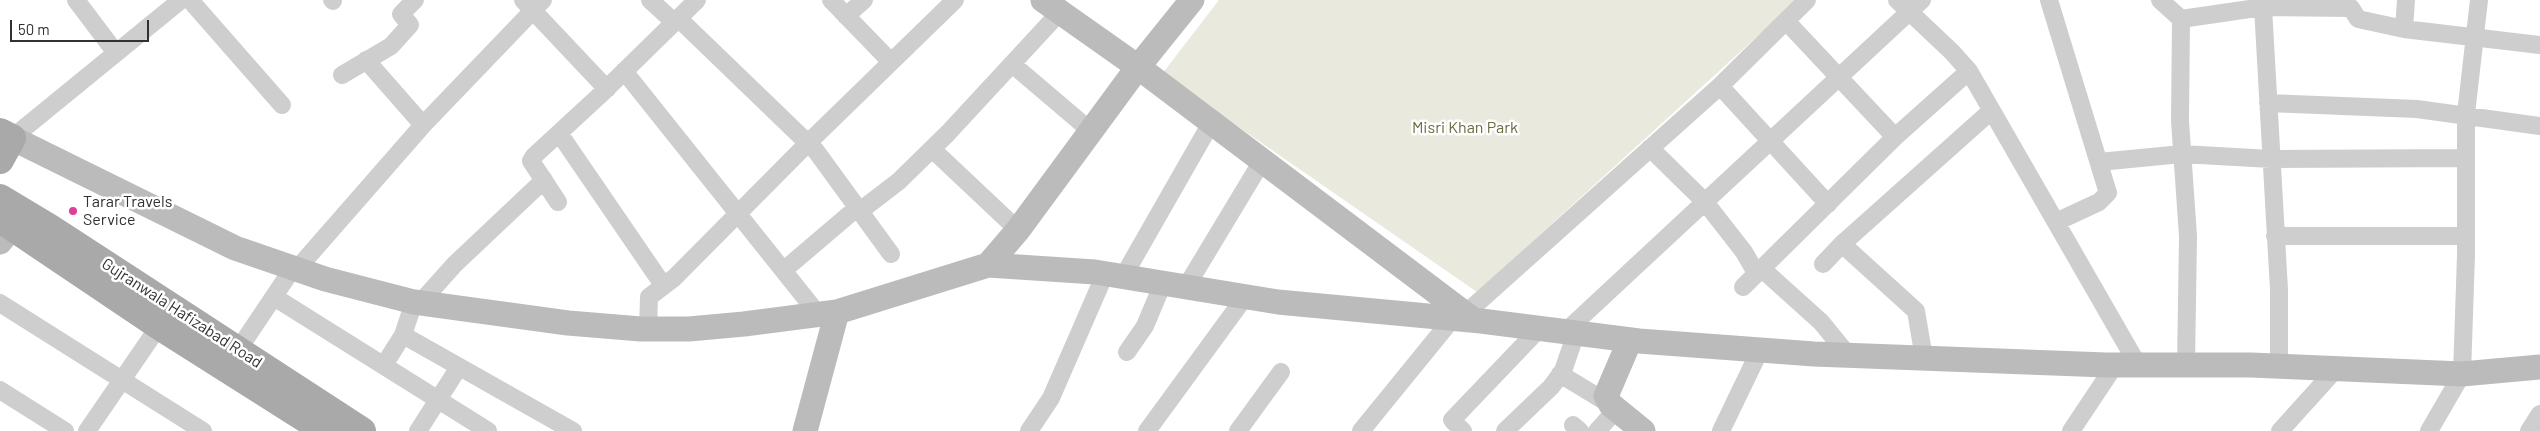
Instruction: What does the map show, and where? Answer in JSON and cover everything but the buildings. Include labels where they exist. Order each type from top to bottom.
[{"type":"main road","name":"Gujranwala Hafizabad Road","points":[[0,198],[50,228],[362,431]]},
{"type":"main road","name":"Gujranwala Hafizabad Road","points":[[4,230],[325,431]]},
{"type":"street","points":[[76,0],[116,53]]},
{"type":"street","points":[[181,0],[4,143],[235,248],[295,269],[417,303],[568,323],[648,329],[744,324],[828,313],[988,265],[1114,275],[1278,302],[1464,318],[1630,340],[1760,350],[2127,365],[2279,367],[2462,374],[2540,367]]},
{"type":"street","points":[[190,0],[282,105]]},
{"type":"street","points":[[342,74],[391,46],[410,25],[401,14],[415,0]]},
{"type":"street","points":[[650,0],[676,20],[816,151],[891,254]]},
{"type":"street","points":[[558,202],[531,161],[697,0]]},
{"type":"street","points":[[831,0],[891,62]]},
{"type":"street","points":[[846,16],[864,0]]},
{"type":"street","points":[[648,329],[649,297],[674,278],[808,143],[955,0]]},
{"type":"street","points":[[988,265],[1018,230],[1138,67],[1192,0]]},
{"type":"street","points":[[1361,431],[1464,318],[1720,86],[1808,0]]},
{"type":"street","points":[[2049,0],[2108,193],[2099,202],[2056,222]]},
{"type":"street","points":[[2160,0],[2181,19],[2182,154],[2188,236],[2186,365]]},
{"type":"street","points":[[2404,29],[2406,0]]},
{"type":"street","points":[[2429,431],[2462,374],[2466,236],[2466,116],[2479,0]]},
{"type":"street","points":[[238,350],[274,296],[295,269],[533,4],[607,89]]},
{"type":"street","points":[[1505,431],[1551,387],[1560,374],[1571,332],[1705,202],[1840,77],[1910,4],[1969,71],[2056,222],[2127,365]]},
{"type":"street","points":[[2181,19],[2263,7],[2330,4],[2351,8],[2358,19],[2404,29],[2540,45]]},
{"type":"street","points":[[784,270],[859,209],[899,180],[932,149],[1012,64],[1051,6],[1138,67],[1464,318]]},
{"type":"street","points":[[2263,7],[2270,159],[2279,290],[2279,367]]},
{"type":"street","points":[[1786,20],[1895,137]]},
{"type":"street","points":[[366,60],[423,125]]},
{"type":"street","points":[[1012,64],[1092,132]]},
{"type":"street","points":[[1743,287],[1895,137],[1969,71]]},
{"type":"street","points":[[624,72],[784,270],[828,313]]},
{"type":"street","points":[[1720,86],[1828,204]]},
{"type":"street","points":[[2268,103],[2355,105],[2417,110],[2540,126]]},
{"type":"street","points":[[1823,264],[1842,244],[1991,111]]},
{"type":"street","points":[[1029,431],[1051,398],[1114,275],[1211,123]]},
{"type":"street","points":[[559,133],[664,284]]},
{"type":"street","points":[[1650,148],[1705,202],[1759,270],[1821,322],[1848,355]]},
{"type":"street","points":[[932,149],[1018,230]]},
{"type":"street","points":[[2099,162],[2182,154],[2270,159],[2466,158]]},
{"type":"street","points":[[1127,352],[1262,161]]},
{"type":"street","points":[[384,365],[403,335],[417,303],[455,264],[544,180]]},
{"type":"street","points":[[2276,236],[2466,236]]},
{"type":"street","points":[[1842,244],[1916,311],[1924,358]]},
{"type":"street","points":[[274,296],[488,431]]},
{"type":"street","points":[[1147,431],[1245,297]]},
{"type":"street","points":[[0,303],[203,431]]},
{"type":"street","points":[[805,431],[828,313]]},
{"type":"street","points":[[87,431],[159,326]]},
{"type":"street","points":[[1462,431],[1452,420],[1539,328]]},
{"type":"street","points":[[403,335],[573,431]]},
{"type":"street","points":[[1614,408],[1606,396],[1630,340]]},
{"type":"street","points":[[1721,431],[1760,350]]},
{"type":"street","points":[[2071,431],[2127,365]]},
{"type":"street","points":[[418,431],[459,366]]},
{"type":"street","points":[[2280,431],[2336,369]]},
{"type":"street","points":[[1238,431],[1282,372]]},
{"type":"street","points":[[1560,374],[1614,408],[1643,431]]},
{"type":"street","points":[[0,390],[65,431]]},
{"type":"street","points":[[1597,431],[1614,408]]},
{"type":"street","points":[[2528,431],[2540,414]]},
{"type":"green space","name":"Misri Khan Park","points":[[1219,0],[1797,0],[1477,292],[1162,74]]},
{"type":"place","name":"Tarar Travels Service","points":[[73,211]]}]
